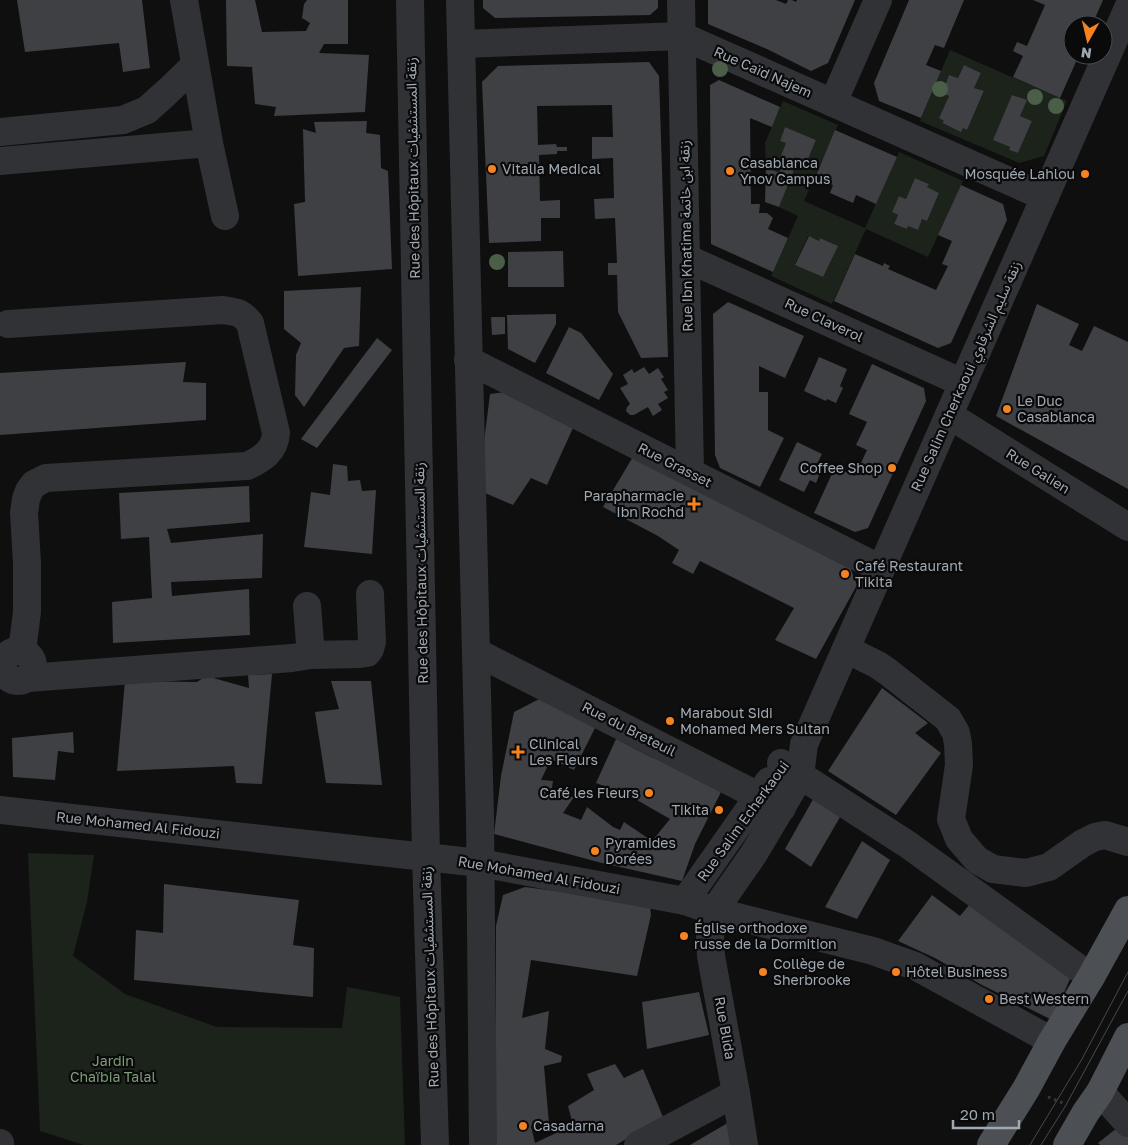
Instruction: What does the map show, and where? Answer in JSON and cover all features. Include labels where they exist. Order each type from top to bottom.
[{"type":"main road","points":[[991,1145],[1026,1089],[1128,910]]},
{"type":"main road","points":[[1066,1145],[1093,1102],[1128,1037]]},
{"type":"street","points":[[184,0],[224,216]]},
{"type":"street","name":"Rue des Hôpitaux زنقة المستشفيات","points":[[410,0],[426,857],[435,1145]]},
{"type":"street","points":[[460,0],[476,652],[483,1145]]},
{"type":"street","name":"Rue Ibn Khatima زنقة ابن خاتمة","points":[[681,0],[690,472]]},
{"type":"street","points":[[833,103],[878,0]]},
{"type":"street","name":"Rue Salim Cherkaoui زنقة سليم الشرقاوي","points":[[791,769],[804,744],[1128,8]]},
{"type":"street","name":"Rue Caïd Najem","points":[[462,44],[682,36],[1045,197]]},
{"type":"street","points":[[0,126],[123,120],[146,110],[195,65]]},
{"type":"street","points":[[0,161],[209,143]]},
{"type":"street","name":"Rue Claverol","points":[[686,258],[963,384]]},
{"type":"street","points":[[8,324],[223,310],[243,314],[250,323],[276,433],[276,441],[272,449],[265,456],[247,466],[46,478],[34,484],[26,499],[24,513],[28,612],[22,651],[28,654],[34,666],[32,673],[14,685]]},
{"type":"street","name":"Rue Grasset","points":[[468,360],[881,569]]},
{"type":"street","name":"Rue Galien","points":[[948,415],[1128,527]]},
{"type":"street","points":[[14,685],[311,655],[367,653],[372,642],[370,594]]},
{"type":"street","points":[[307,606],[311,655]]},
{"type":"street","points":[[846,649],[888,672],[948,719],[956,733],[958,744],[958,765],[951,819],[959,840],[977,860],[993,869],[1026,872],[1049,867],[1083,843],[1095,837],[1105,835],[1128,842]]},
{"type":"street","name":"Rue du Breteuil","points":[[476,652],[771,802]]},
{"type":"street","points":[[714,910],[753,855],[771,802],[791,769],[907,844],[1091,976]]},
{"type":"street","name":"Rue Salim Echerkaoui","points":[[685,901],[771,802]]},
{"type":"street","name":"Rue Mohamed Al Fidouzi","points":[[0,810],[480,863],[685,901],[873,951],[915,966],[1052,1041]]},
{"type":"street","name":"Rue Blida","points":[[714,910],[710,938],[711,956],[744,1145]]},
{"type":"street","points":[[638,1145],[736,1094]]},
{"type":"street","points":[[1093,1102],[1128,1123]]},
{"type":"path","points":[[1026,1089],[1093,1102]]},
{"type":"green space","points":[[950,50],[1067,101],[1044,156],[1019,163],[920,121]],"holes":[[[964,65],[981,73],[974,88],[984,92],[967,130],[963,128],[961,131],[943,124],[944,121],[939,118],[949,96],[942,92],[949,75],[958,78]],[[1013,95],[1026,100],[1020,116],[1032,121],[1018,153],[1009,150],[1010,147],[994,140]]]},
{"type":"green space","points":[[783,101],[838,125],[804,201],[865,228],[899,152],[963,181],[928,257],[866,229],[832,304],[771,276],[798,216],[779,207],[796,165],[801,167],[805,158],[808,159],[816,140],[785,127],[780,141],[786,143],[777,165],[782,167],[779,173],[766,167],[765,143]],"holes":[[[915,178],[928,183],[927,187],[939,193],[927,221],[922,219],[918,230],[908,226],[907,229],[894,224],[898,215],[892,212],[899,196],[906,199]],[[808,236],[819,241],[820,238],[837,246],[823,277],[795,264]]]},
{"type":"green space","name":"Jardin Chaïbia Talal","points":[[28,853],[94,855],[87,902],[73,956],[125,994],[217,1027],[342,1028],[347,987],[400,997],[405,1145],[84,1145],[40,1131]]},
{"type":"building","points":[[17,0],[142,0],[150,68],[123,72],[119,43],[25,52]]},
{"type":"building","points":[[226,0],[255,0],[262,32],[306,31],[310,23],[302,18],[304,4],[307,0],[348,0],[348,44],[324,44],[319,53],[369,55],[365,112],[274,116],[276,107],[255,104],[252,67],[227,66]]},
{"type":"building","points":[[483,0],[658,0],[658,8],[650,15],[495,18],[483,8]]},
{"type":"building","points":[[708,0],[776,0],[786,4],[788,0],[796,2],[797,0],[855,0],[828,63],[811,71],[767,49],[708,24]]},
{"type":"building","points":[[909,0],[964,0],[944,48],[935,45],[926,65],[941,71],[921,118],[879,101],[874,83]]},
{"type":"building","points":[[1033,0],[1103,0],[1096,15],[1063,15],[1063,65],[1075,65],[1060,98],[1013,77],[1023,56],[1013,51],[1017,42],[1027,46],[1045,5]]},
{"type":"building","points":[[649,62],[659,76],[668,357],[641,358],[618,312],[617,275],[608,275],[608,263],[617,263],[615,218],[595,219],[594,199],[614,198],[613,158],[592,159],[592,137],[613,137],[612,105],[537,106],[538,145],[556,144],[557,147],[567,147],[567,151],[557,151],[557,154],[539,155],[540,201],[560,200],[560,218],[541,218],[541,241],[489,243],[482,82],[498,66]]},
{"type":"building","points":[[964,65],[981,73],[974,88],[984,91],[967,130],[963,128],[961,132],[942,123],[944,121],[939,118],[949,96],[942,93],[949,75],[958,78]]},
{"type":"building","points":[[719,80],[780,107],[772,127],[750,118],[751,204],[760,204],[759,213],[767,213],[773,218],[768,229],[788,238],[773,272],[711,244],[710,85]]},
{"type":"building","points":[[1012,95],[1027,100],[1020,116],[1032,121],[1018,153],[1009,150],[1010,147],[993,140]]},
{"type":"building","points":[[367,121],[366,133],[380,135],[381,168],[388,171],[392,269],[298,276],[294,204],[305,202],[303,129],[316,133],[314,122]]},
{"type":"building","points":[[785,127],[816,140],[808,159],[805,158],[801,167],[796,165],[779,207],[765,202],[766,167],[779,173],[782,167],[777,165],[786,143],[780,141]]},
{"type":"building","points":[[835,130],[897,157],[876,204],[856,195],[853,203],[830,193],[833,185],[815,178]]},
{"type":"building","points":[[915,178],[929,184],[927,187],[939,193],[927,221],[922,219],[918,230],[908,226],[907,229],[894,224],[898,215],[892,212],[899,196],[906,199]]},
{"type":"building","points":[[961,185],[1003,204],[1007,220],[951,343],[938,348],[834,301],[855,254],[883,266],[884,263],[890,266],[888,269],[936,290],[948,266],[942,264],[952,241],[938,235]]},
{"type":"building","points":[[809,236],[819,241],[820,238],[838,246],[823,277],[795,265]]},
{"type":"building","points":[[563,251],[564,287],[508,287],[508,252]]},
{"type":"building","points":[[361,287],[359,346],[344,348],[304,407],[295,395],[296,355],[301,343],[284,329],[284,291]]},
{"type":"building","points":[[728,302],[804,336],[785,378],[759,366],[759,392],[768,392],[768,430],[784,438],[760,487],[720,468],[715,455],[713,314]]},
{"type":"building","points":[[1037,304],[1079,324],[1069,345],[1082,351],[1094,326],[1128,342],[1128,489],[996,416]]},
{"type":"building","points":[[556,314],[556,324],[535,363],[508,349],[507,315]]},
{"type":"building","points":[[491,317],[505,317],[505,334],[492,335]]},
{"type":"building","points":[[569,327],[581,333],[613,374],[599,400],[546,373]]},
{"type":"building","points":[[377,338],[392,350],[317,448],[301,439]]},
{"type":"building","points":[[819,357],[847,369],[840,386],[843,388],[836,403],[827,399],[826,401],[804,391]]},
{"type":"building","points":[[186,362],[183,382],[206,383],[206,420],[0,435],[0,373]]},
{"type":"building","points":[[872,364],[924,388],[926,401],[868,528],[855,532],[814,513],[835,467],[855,476],[867,450],[856,445],[867,422],[849,414]]},
{"type":"building","points":[[644,367],[649,374],[658,368],[664,377],[661,379],[668,390],[664,392],[668,398],[658,404],[662,410],[653,416],[648,407],[634,415],[630,415],[626,411],[630,404],[620,388],[628,384],[623,375],[632,369],[634,373]]},
{"type":"building","points":[[513,391],[573,428],[547,485],[531,478],[513,505],[478,490],[490,394]]},
{"type":"building","points":[[797,442],[822,454],[815,468],[821,471],[816,483],[810,480],[804,492],[779,480]]},
{"type":"building","points":[[634,455],[849,565],[857,585],[816,659],[775,640],[794,608],[700,561],[693,574],[672,563],[679,550],[658,536],[603,507]]},
{"type":"building","points":[[333,464],[347,466],[348,481],[360,480],[362,491],[376,490],[372,554],[304,547],[311,492],[330,495]]},
{"type":"building","points":[[249,486],[250,522],[167,529],[171,543],[263,534],[262,578],[171,582],[172,596],[249,589],[250,635],[113,643],[112,602],[152,598],[149,537],[121,539],[119,493]]},
{"type":"building","points":[[272,674],[262,784],[236,783],[234,766],[117,771],[125,681],[197,682],[206,676],[249,688],[248,675]]},
{"type":"building","points":[[331,681],[371,681],[382,785],[326,783],[315,712],[339,709]]},
{"type":"building","points":[[882,688],[928,723],[915,733],[941,753],[896,815],[828,771]]},
{"type":"building","points":[[547,695],[600,718],[574,770],[551,759],[541,780],[553,781],[551,794],[574,797],[563,813],[581,820],[587,807],[613,827],[620,830],[624,822],[652,841],[670,819],[630,796],[596,783],[616,739],[653,758],[657,751],[722,790],[695,844],[682,881],[602,863],[494,834],[501,776],[514,712]]},
{"type":"building","points":[[73,732],[74,753],[58,751],[55,780],[13,777],[12,738]]},
{"type":"building","points":[[816,794],[843,812],[811,867],[785,849]]},
{"type":"building","points":[[862,841],[890,860],[857,919],[825,907]]},
{"type":"building","points":[[164,884],[299,900],[293,945],[314,948],[313,997],[134,980],[136,930],[163,933]]},
{"type":"building","points":[[525,887],[587,895],[650,907],[651,915],[637,976],[531,960],[522,1018],[549,1011],[545,1049],[562,1056],[561,1062],[544,1066],[549,1124],[531,1126],[535,1143],[573,1125],[568,1106],[594,1090],[587,1074],[615,1064],[624,1078],[643,1069],[663,1117],[616,1145],[493,1145],[496,926],[503,895]]},
{"type":"building","points":[[932,895],[960,916],[970,904],[1073,972],[1052,1020],[982,985],[935,958],[898,941]]},
{"type":"building","points":[[699,992],[709,1035],[647,1049],[642,1002]]},
{"type":"building","points":[[731,1121],[736,1145],[690,1145]]},
{"type":"building","points":[[1122,1124],[1128,1132],[1128,1145],[1100,1145],[1098,1143]]},
{"type":"tram line","points":[[1030,1145],[1082,1059],[1128,972]]},
{"type":"tram line","points":[[1041,1145],[1066,1105],[1128,991]]},
{"type":"place","name":"Vitalia Medical","points":[[492,169]]},
{"type":"place","name":"Casablanca Ynov Campus","points":[[730,171]]},
{"type":"place","name":"Mosquée Lahlou","points":[[1085,174]]},
{"type":"place","name":"Le Duc Casablanca","points":[[1007,409]]},
{"type":"place","name":"Coffee Shop","points":[[892,468]]},
{"type":"place","name":"Parapharmacie Ibn Rochd","points":[[694,504]]},
{"type":"place","name":"Café Restaurant Tikita","points":[[845,574]]},
{"type":"place","name":"Marabout Sidi Mohamed Mers Sultan","points":[[670,721]]},
{"type":"place","name":"Clinical Les Fleurs","points":[[518,752]]},
{"type":"place","name":"Café les Fleurs","points":[[649,793]]},
{"type":"place","name":"Tikita","points":[[719,810]]},
{"type":"place","name":"Pyramides Dorées","points":[[595,851]]},
{"type":"place","name":"Église orthodoxe russe de la Dormition","points":[[684,936]]},
{"type":"place","name":"Collège de Sherbrooke","points":[[763,972]]},
{"type":"place","name":"Hôtel Business","points":[[896,972]]},
{"type":"place","name":"Best Western","points":[[989,999]]},
{"type":"place","name":"Casadarna","points":[[523,1126]]}]
